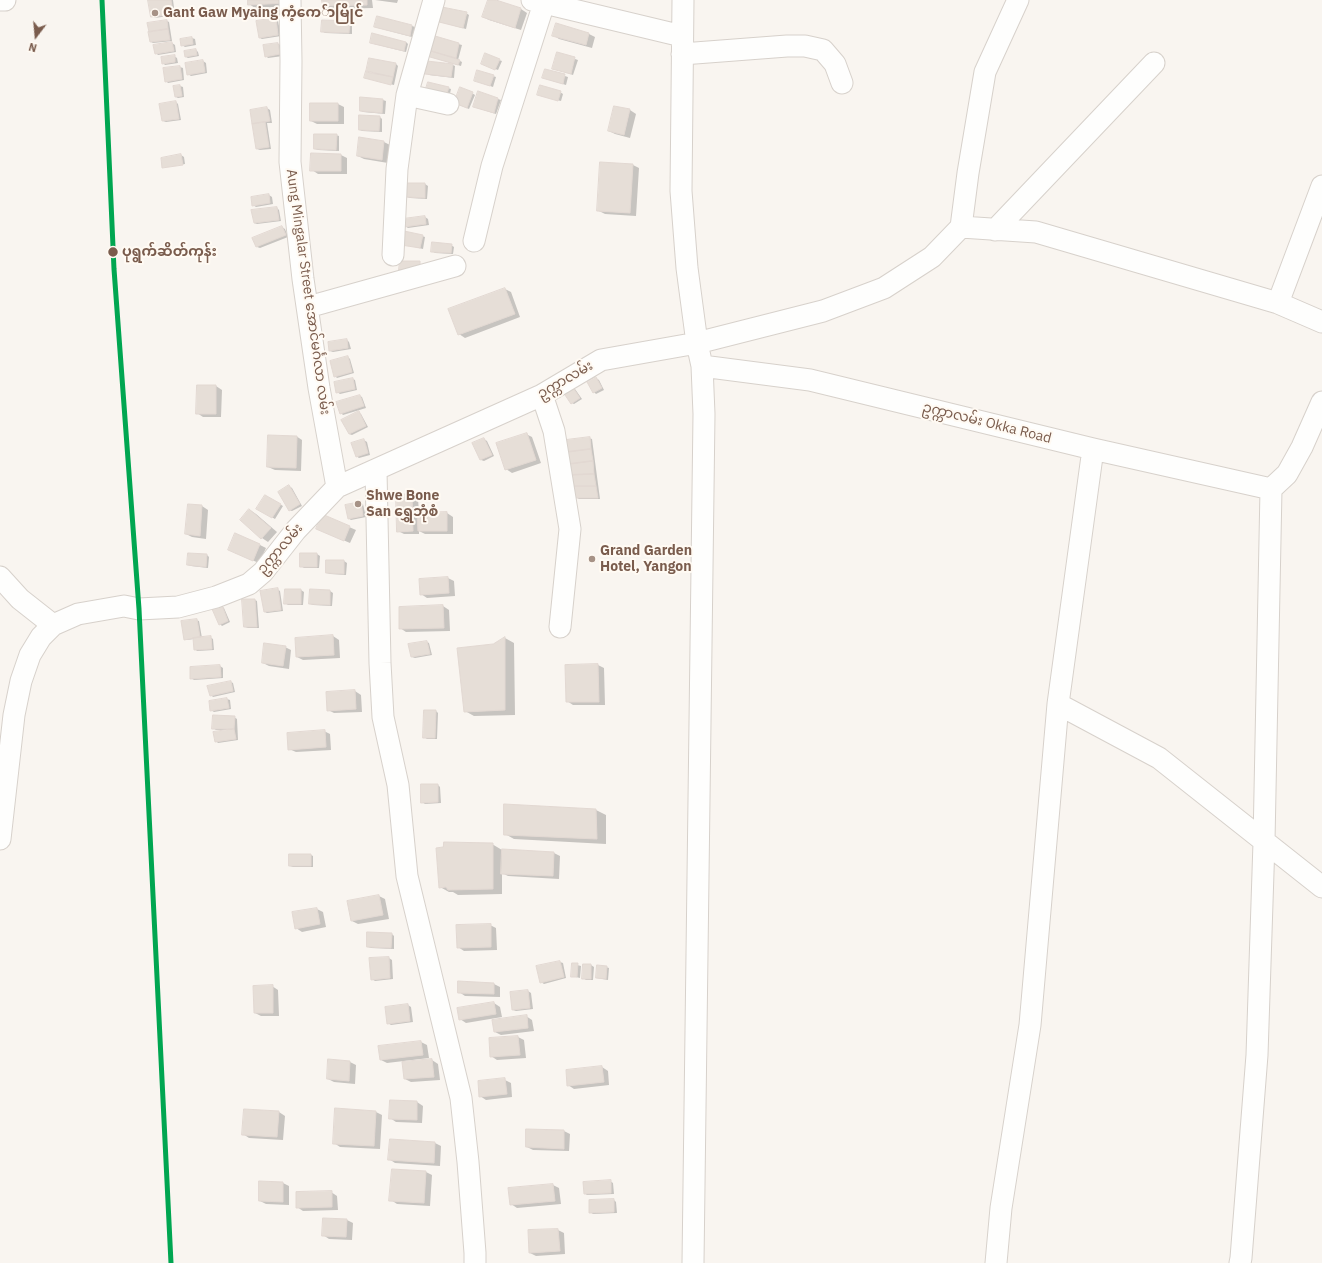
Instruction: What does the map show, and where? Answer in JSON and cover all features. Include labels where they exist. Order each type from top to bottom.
[{"type":"street","points":[[0,0],[5,0]]},
{"type":"street","name":"Aung Mingalar Street အောင်မင်္ဂလာ လမ်း","points":[[290,0],[290,162],[303,278],[337,487]]},
{"type":"street","points":[[393,255],[397,169],[408,95],[434,0]]},
{"type":"street","points":[[683,0],[681,191],[687,268],[702,366],[704,414],[693,1263]]},
{"type":"street","points":[[1018,0],[985,72],[968,173],[961,228],[1036,232],[1278,303],[1322,322]]},
{"type":"street","points":[[474,241],[492,166],[541,1],[682,45],[806,46],[823,50],[835,64],[842,83]]},
{"type":"street","points":[[995,230],[1154,63]]},
{"type":"street","points":[[408,95],[448,104]]},
{"type":"street","points":[[1278,303],[1322,186]]},
{"type":"street","name":"ဥက္ကာလမ်း","points":[[0,839],[14,715],[21,681],[30,655],[42,636],[53,625],[78,614],[124,606],[139,609],[178,607],[216,597],[249,584],[263,572],[296,530],[337,487],[542,395],[601,360],[698,343],[823,311],[884,288],[932,257],[961,228]]},
{"type":"street","points":[[308,307],[455,266]]},
{"type":"street","name":"ဥက္ကာလမ်း Okka Road","points":[[702,366],[810,380],[1093,449],[1271,489]]},
{"type":"street","points":[[542,395],[554,431],[570,529],[560,627]]},
{"type":"street","points":[[1240,1263],[1257,1055],[1264,842],[1271,489],[1287,474],[1302,447],[1322,402]]},
{"type":"street","points":[[996,1263],[1001,1208],[1030,1025],[1058,704],[1093,449]]},
{"type":"street","points":[[376,470],[380,664],[383,717],[398,785],[407,876],[461,1098],[468,1162],[475,1253],[474,1263]]},
{"type":"street","points":[[0,577],[20,599],[53,625]]},
{"type":"street","points":[[1058,704],[1158,758],[1322,887]]},
{"type":"building","points":[[148,0],[171,0],[173,14],[151,17]]},
{"type":"building","points":[[248,0],[287,0],[286,3],[248,5]]},
{"type":"building","points":[[322,0],[367,0],[367,5],[323,6]]},
{"type":"building","points":[[488,0],[496,0],[521,8],[515,28],[482,17]]},
{"type":"building","points":[[442,7],[467,12],[463,28],[439,22]]},
{"type":"building","points":[[377,16],[412,25],[410,36],[374,27]]},
{"type":"building","points":[[276,18],[278,35],[259,38],[256,21]]},
{"type":"building","points":[[167,20],[168,29],[149,32],[147,23]]},
{"type":"building","points":[[322,20],[350,21],[349,33],[321,32]]},
{"type":"building","points":[[556,23],[589,33],[586,45],[552,36]]},
{"type":"building","points":[[168,29],[170,40],[150,42],[148,32]]},
{"type":"building","points":[[372,33],[406,42],[404,51],[370,43]]},
{"type":"building","points":[[435,36],[459,43],[456,58],[431,51]]},
{"type":"building","points":[[192,37],[193,44],[181,46],[180,39]]},
{"type":"building","points":[[172,42],[174,51],[155,54],[153,45]]},
{"type":"building","points":[[278,43],[280,54],[265,57],[263,45]]},
{"type":"building","points":[[196,49],[197,55],[185,57],[184,51]]},
{"type":"building","points":[[431,51],[460,60],[458,65],[430,57]]},
{"type":"building","points":[[557,52],[575,57],[571,74],[552,69]]},
{"type":"building","points":[[485,53],[500,59],[495,70],[481,64]]},
{"type":"building","points":[[175,55],[175,62],[162,64],[161,57]]},
{"type":"building","points":[[369,58],[396,63],[393,77],[366,72]]},
{"type":"building","points":[[203,60],[205,72],[187,75],[185,63]]},
{"type":"building","points":[[427,61],[453,64],[451,77],[425,74]]},
{"type":"building","points":[[180,66],[182,79],[165,82],[163,68]]},
{"type":"building","points":[[545,69],[565,74],[563,84],[542,78]]},
{"type":"building","points":[[477,70],[494,75],[490,86],[474,81]]},
{"type":"building","points":[[366,71],[393,77],[391,85],[364,78]]},
{"type":"building","points":[[428,82],[449,87],[446,97],[425,92]]},
{"type":"building","points":[[180,85],[182,96],[175,97],[173,86]]},
{"type":"building","points":[[540,85],[561,91],[558,101],[537,95]]},
{"type":"building","points":[[460,87],[473,92],[467,108],[454,103]]},
{"type":"building","points":[[478,91],[498,98],[494,113],[473,107]]},
{"type":"building","points":[[360,97],[383,99],[382,113],[360,111]]},
{"type":"building","points":[[176,101],[179,119],[162,121],[159,104]]},
{"type":"building","points":[[310,103],[338,103],[338,121],[310,121]]},
{"type":"building","points":[[614,106],[630,109],[624,135],[608,131]]},
{"type":"building","points":[[267,107],[270,121],[252,124],[250,110]]},
{"type":"building","points":[[359,115],[380,116],[379,131],[359,130]]},
{"type":"building","points":[[265,122],[269,147],[256,149],[252,124]]},
{"type":"building","points":[[314,134],[337,134],[336,150],[314,149]]},
{"type":"building","points":[[359,137],[384,141],[382,160],[357,156]]},
{"type":"building","points":[[311,153],[341,154],[341,171],[310,171]]},
{"type":"building","points":[[181,154],[183,165],[162,168],[161,158]]},
{"type":"building","points":[[600,162],[633,164],[630,213],[597,211]]},
{"type":"building","points":[[407,183],[425,183],[425,198],[406,197]]},
{"type":"building","points":[[269,194],[270,203],[252,206],[251,197]]},
{"type":"building","points":[[277,207],[279,220],[254,223],[251,210]]},
{"type":"building","points":[[425,216],[426,224],[404,227],[403,219]]},
{"type":"building","points":[[282,226],[286,235],[256,247],[252,238]]},
{"type":"building","points":[[404,231],[423,235],[420,248],[401,245]]},
{"type":"building","points":[[432,242],[452,244],[451,253],[431,252]]},
{"type":"building","points":[[400,261],[420,261],[420,271],[399,270]]},
{"type":"building","points":[[505,288],[515,314],[458,335],[448,309]]},
{"type":"building","points":[[347,339],[348,348],[329,351],[328,342]]},
{"type":"building","points":[[348,356],[352,372],[334,377],[330,361]]},
{"type":"building","points":[[596,377],[602,388],[593,393],[587,382]]},
{"type":"building","points":[[353,378],[355,389],[336,393],[334,382]]},
{"type":"building","points":[[197,385],[216,385],[216,414],[196,414]]},
{"type":"building","points":[[572,386],[580,398],[571,404],[563,392]]},
{"type":"building","points":[[360,395],[364,406],[340,414],[336,402]]},
{"type":"building","points":[[359,411],[366,426],[349,434],[341,420]]},
{"type":"building","points":[[527,433],[536,460],[505,470],[496,443]]},
{"type":"building","points":[[268,435],[297,436],[296,468],[267,467]]},
{"type":"building","points":[[590,437],[591,449],[568,452],[566,440]]},
{"type":"building","points":[[484,438],[492,455],[480,460],[472,443]]},
{"type":"building","points":[[364,439],[368,453],[356,457],[351,443]]},
{"type":"building","points":[[591,449],[593,461],[570,464],[568,452]]},
{"type":"building","points":[[593,461],[594,474],[572,475],[570,464]]},
{"type":"building","points":[[594,474],[596,486],[574,486],[572,475]]},
{"type":"building","points":[[289,485],[300,504],[289,511],[278,492]]},
{"type":"building","points":[[574,486],[596,486],[598,498],[576,498]]},
{"type":"building","points":[[396,494],[412,494],[413,531],[397,532]]},
{"type":"building","points":[[265,495],[281,504],[272,518],[256,509]]},
{"type":"building","points":[[361,502],[363,516],[348,519],[345,505]]},
{"type":"building","points":[[188,504],[202,505],[200,536],[185,534]]},
{"type":"building","points":[[249,509],[271,528],[261,539],[240,520]]},
{"type":"building","points":[[447,512],[447,531],[418,531],[417,513]]},
{"type":"building","points":[[322,514],[350,526],[344,541],[316,529]]},
{"type":"building","points":[[235,533],[260,544],[253,561],[228,550]]},
{"type":"building","points":[[188,553],[207,554],[206,567],[187,565]]},
{"type":"building","points":[[300,553],[317,553],[317,567],[300,567]]},
{"type":"building","points":[[326,560],[344,560],[344,574],[326,573]]},
{"type":"building","points":[[448,577],[449,593],[420,595],[419,579]]},
{"type":"building","points":[[278,588],[281,610],[264,612],[260,591]]},
{"type":"building","points":[[285,589],[301,589],[301,604],[284,604]]},
{"type":"building","points":[[310,589],[330,590],[330,605],[309,604]]},
{"type":"building","points":[[242,599],[255,599],[257,627],[244,627]]},
{"type":"building","points":[[222,605],[228,621],[219,625],[212,609]]},
{"type":"building","points":[[443,605],[444,628],[399,629],[399,607]]},
{"type":"building","points":[[197,619],[200,637],[184,640],[181,621]]},
{"type":"building","points":[[333,635],[334,655],[296,657],[295,638]]},
{"type":"building","points":[[211,636],[212,649],[194,650],[193,638]]},
{"type":"building","points":[[505,637],[505,710],[464,712],[457,648],[493,644]]},
{"type":"building","points":[[427,641],[430,654],[411,657],[408,644]]},
{"type":"building","points":[[264,643],[286,646],[283,666],[262,663]]},
{"type":"building","points":[[598,664],[599,702],[566,702],[565,665]]},
{"type":"building","points":[[220,665],[221,677],[190,679],[190,667]]},
{"type":"building","points":[[231,681],[233,691],[210,696],[207,686]]},
{"type":"building","points":[[355,690],[356,709],[327,711],[326,692]]},
{"type":"building","points":[[227,698],[229,708],[210,711],[209,701]]},
{"type":"building","points":[[424,710],[436,710],[435,738],[423,738]]},
{"type":"building","points":[[213,715],[235,716],[234,729],[212,729]]},
{"type":"building","points":[[234,729],[236,739],[215,742],[213,732]]},
{"type":"building","points":[[325,730],[326,747],[288,750],[287,733]]},
{"type":"building","points":[[421,784],[438,784],[438,802],[421,803]]},
{"type":"building","points":[[504,804],[596,809],[597,839],[504,835]]},
{"type":"building","points":[[444,842],[493,843],[493,889],[448,890],[446,887],[439,888],[436,848],[443,847]]},
{"type":"building","points":[[502,849],[554,852],[553,876],[501,874]]},
{"type":"building","points":[[289,854],[311,854],[311,866],[289,866]]},
{"type":"building","points":[[379,895],[383,915],[351,921],[347,901]]},
{"type":"building","points":[[317,908],[320,924],[295,929],[292,912]]},
{"type":"building","points":[[491,924],[491,947],[457,948],[456,925]]},
{"type":"building","points":[[367,932],[392,933],[391,948],[367,947]]},
{"type":"building","points":[[389,957],[390,978],[371,980],[369,958]]},
{"type":"building","points":[[560,961],[564,977],[540,983],[536,966]]},
{"type":"building","points":[[572,963],[578,963],[577,977],[571,977]]},
{"type":"building","points":[[583,964],[591,964],[591,979],[582,979]]},
{"type":"building","points":[[597,965],[607,966],[606,979],[596,978]]},
{"type":"building","points":[[458,981],[494,983],[494,994],[458,993]]},
{"type":"building","points":[[273,985],[273,1013],[254,1013],[253,986]]},
{"type":"building","points":[[528,990],[530,1008],[512,1010],[510,992]]},
{"type":"building","points":[[494,1002],[496,1014],[459,1020],[457,1008]]},
{"type":"building","points":[[408,1004],[410,1021],[387,1024],[385,1007]]},
{"type":"building","points":[[527,1015],[528,1028],[494,1032],[492,1020]]},
{"type":"building","points":[[518,1036],[520,1055],[490,1057],[489,1038]]},
{"type":"building","points":[[421,1041],[423,1055],[380,1060],[378,1046]]},
{"type":"building","points":[[328,1059],[350,1061],[349,1081],[327,1079]]},
{"type":"building","points":[[432,1059],[434,1077],[404,1079],[402,1062]]},
{"type":"building","points":[[602,1066],[604,1082],[567,1086],[566,1070]]},
{"type":"building","points":[[505,1078],[507,1094],[479,1097],[478,1081]]},
{"type":"building","points":[[390,1100],[417,1101],[417,1120],[389,1119]]},
{"type":"building","points":[[335,1108],[376,1111],[374,1146],[333,1144]]},
{"type":"building","points":[[244,1109],[279,1111],[277,1137],[242,1135]]},
{"type":"building","points":[[526,1129],[564,1130],[564,1149],[526,1147]]},
{"type":"building","points":[[390,1139],[435,1142],[434,1163],[388,1160]]},
{"type":"building","points":[[392,1169],[426,1171],[424,1203],[389,1201]]},
{"type":"building","points":[[611,1180],[611,1193],[584,1194],[583,1182]]},
{"type":"building","points":[[259,1181],[283,1182],[283,1202],[259,1201]]},
{"type":"building","points":[[553,1184],[555,1201],[510,1205],[508,1188]]},
{"type":"building","points":[[332,1191],[332,1207],[296,1208],[296,1192]]},
{"type":"building","points":[[614,1199],[614,1212],[589,1213],[589,1200]]},
{"type":"building","points":[[323,1218],[347,1219],[346,1237],[322,1236]]},
{"type":"building","points":[[558,1229],[560,1251],[529,1253],[528,1230]]},
{"type":"transit line","points":[[102,0],[114,269],[139,609],[171,1263]]},
{"type":"place","name":"Gant Gaw Myaing ကံ့ကေ်ာမြိုင်","points":[[155,13]]},
{"type":"place","name":"ပုရွက်ဆိတ်ကုန်း","points":[[113,252]]},
{"type":"place","name":"Shwe Bone San ရွှေဘုံစံ","points":[[358,504]]},
{"type":"place","name":"Grand Garden Hotel, Yangon","points":[[592,559]]}]
